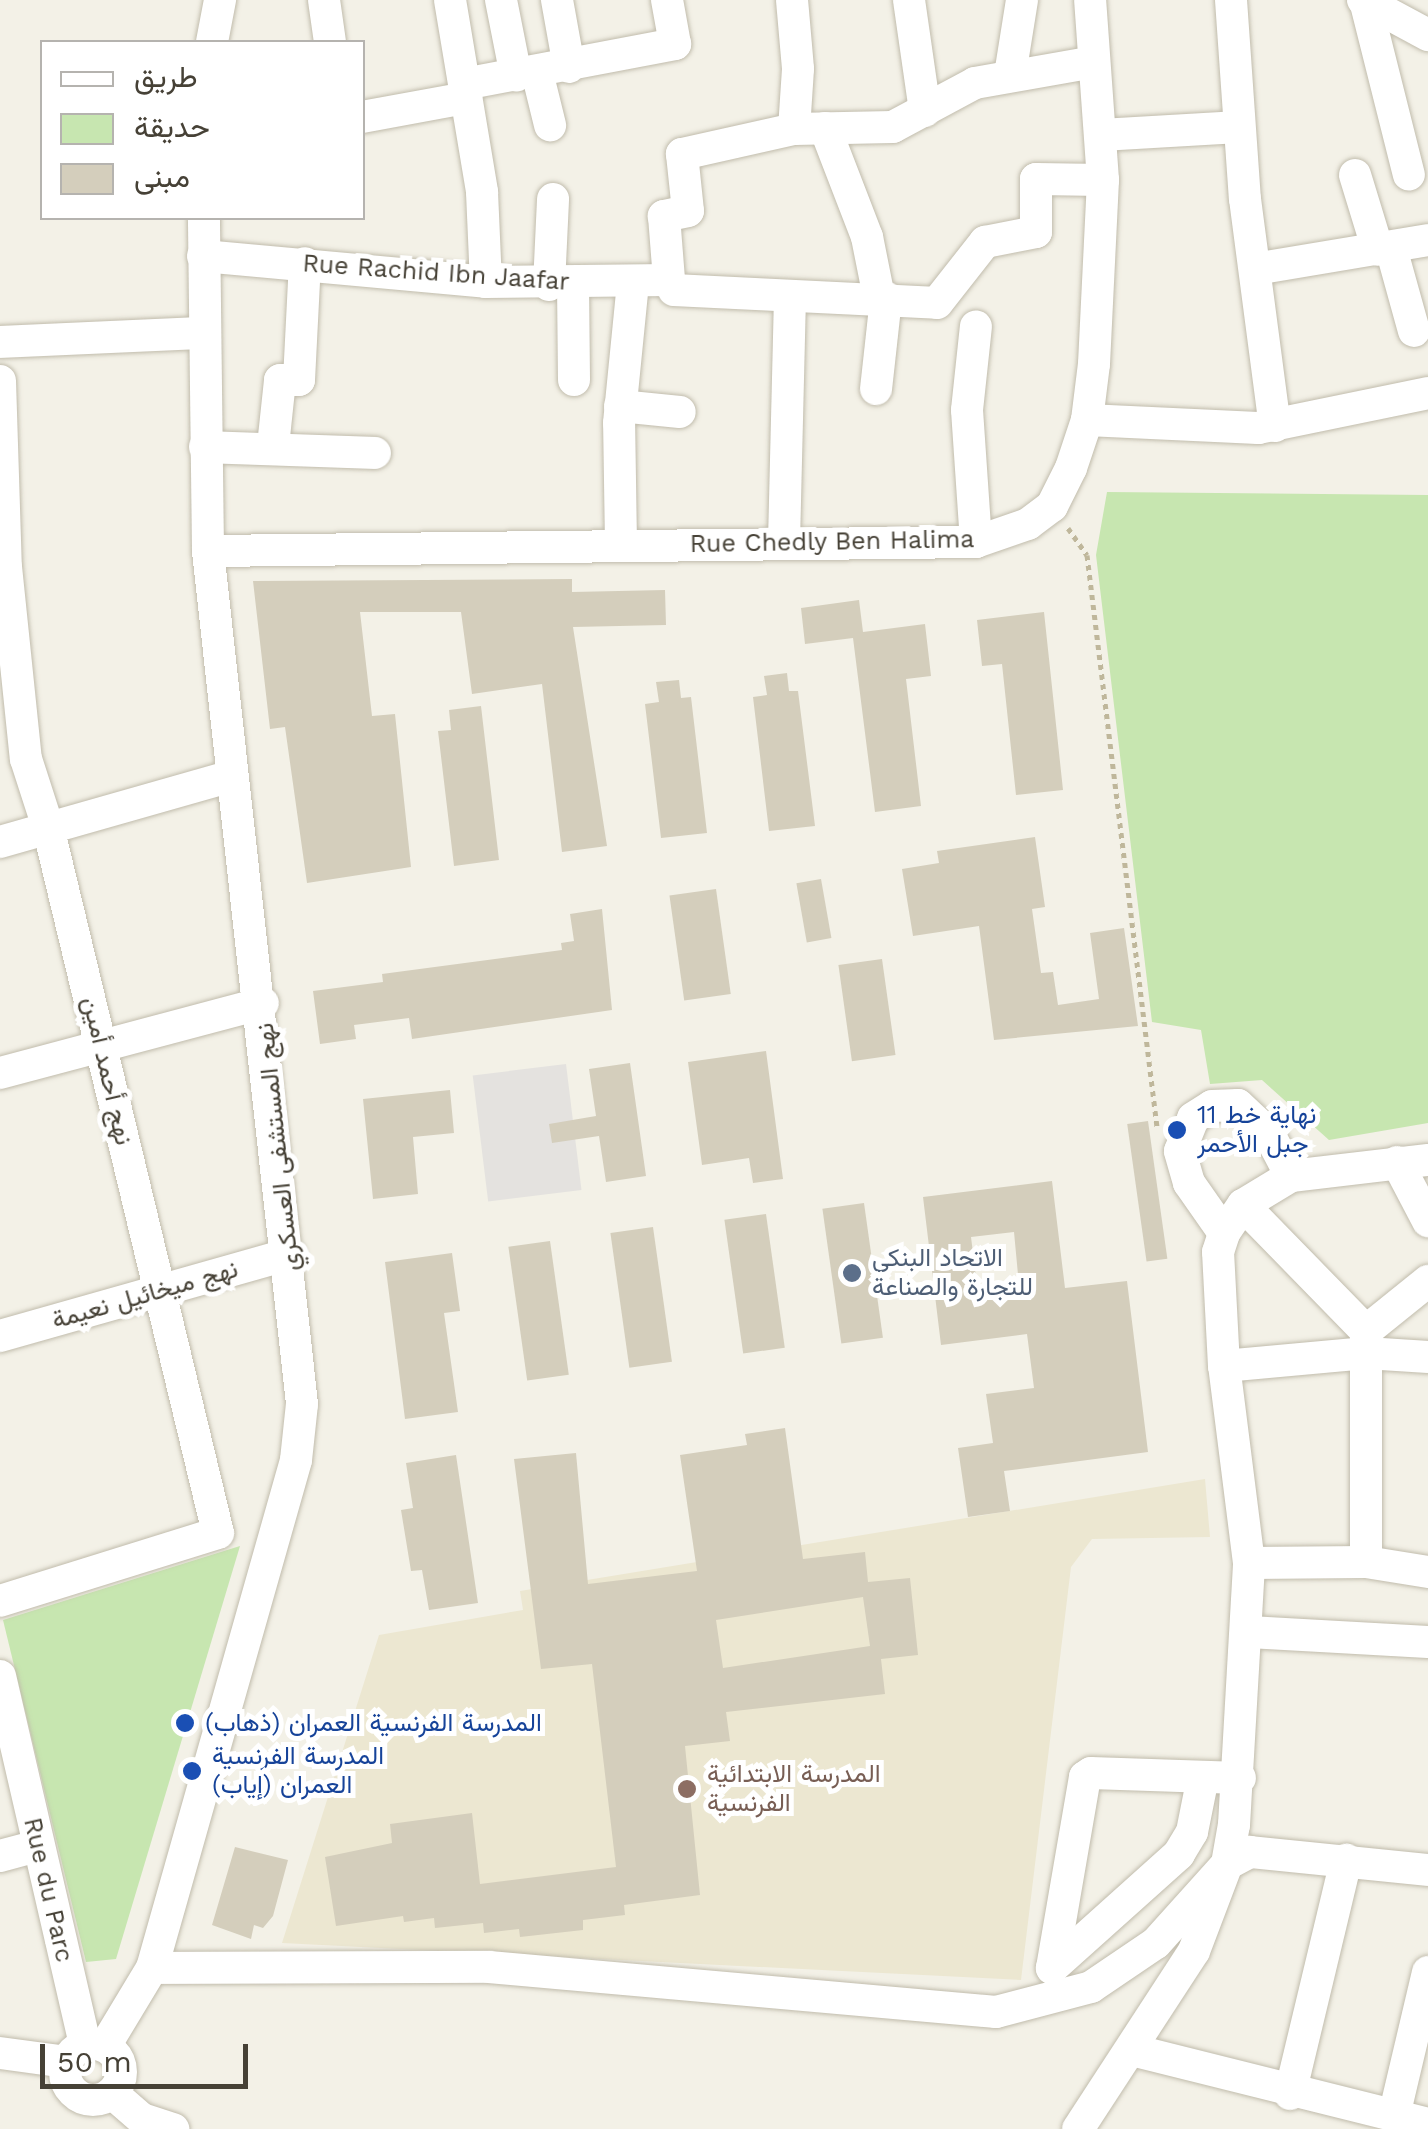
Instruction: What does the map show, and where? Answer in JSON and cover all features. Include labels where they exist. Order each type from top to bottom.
[{"type":"street","points":[[212,40],[220,0]]},
{"type":"street","points":[[324,0],[330,40]]},
{"type":"street","points":[[450,0],[482,192],[486,282]]},
{"type":"street","points":[[501,0],[541,71],[550,125]]},
{"type":"street","points":[[541,71],[557,0]]},
{"type":"street","points":[[365,116],[541,71],[674,44],[667,0]]},
{"type":"street","points":[[792,0],[798,69],[810,128],[867,237],[882,298],[876,389]]},
{"type":"street","points":[[909,0],[925,110]]},
{"type":"street","points":[[1010,74],[1022,0]]},
{"type":"street","points":[[1052,506],[1087,420],[1103,180],[1090,0]]},
{"type":"street","points":[[1231,0],[1240,127],[1275,426]]},
{"type":"street","points":[[1364,0],[1428,36]]},
{"type":"street","points":[[1364,0],[1408,175]]},
{"type":"street","points":[[669,280],[664,216],[688,211],[682,154],[810,128],[893,127],[974,83],[1094,62]]},
{"type":"street","points":[[1101,135],[1240,127]]},
{"type":"street","points":[[1354,175],[1414,332]]},
{"type":"street","points":[[784,542],[790,296],[937,303],[985,242],[1036,232],[1036,179],[1103,180]]},
{"type":"street","points":[[553,199],[574,380]]},
{"type":"street","name":"نهج المستشفى العسكري","points":[[85,2051],[152,1968],[296,1460],[302,1404],[263,1002],[232,776],[208,551],[201,333],[204,220]]},
{"type":"street","points":[[1256,270],[1428,240]]},
{"type":"street","name":"Rue Rachid Ibn Jaafar","points":[[204,256],[486,282],[561,285],[669,280],[674,290],[790,296]]},
{"type":"street","points":[[273,446],[280,380],[299,380],[306,263]]},
{"type":"street","points":[[621,544],[620,406],[633,282]]},
{"type":"street","points":[[976,326],[967,410],[976,542]]},
{"type":"street","points":[[0,342],[201,333]]},
{"type":"street","name":"نهج أحمد أمين","points":[[0,381],[15,692],[26,759],[48,827],[218,1533],[0,1601]]},
{"type":"street","points":[[1087,420],[1275,426],[1428,393]]},
{"type":"street","points":[[620,406],[680,412]]},
{"type":"street","points":[[205,446],[375,453]]},
{"type":"street","name":"Rue Chedly Ben Halima","points":[[208,551],[976,542],[1028,524],[1052,506]]},
{"type":"street","points":[[0,842],[232,776]]},
{"type":"street","points":[[0,1073],[100,1041],[263,1002]]},
{"type":"street","points":[[1224,1233],[1189,1182],[1180,1151],[1193,1118],[1212,1106],[1238,1106],[1269,1134],[1290,1176]]},
{"type":"street","points":[[1078,2129],[1194,1951],[1227,1864],[1240,1778],[1249,1562],[1224,1366],[1218,1252],[1224,1233],[1243,1205],[1290,1176],[1413,1161],[1428,1221]]},
{"type":"street","points":[[1243,1205],[1366,1342],[1366,1562]]},
{"type":"street","name":"نهج ميخائيل نعيمة","points":[[0,1336],[290,1254]]},
{"type":"street","points":[[1366,1342],[1428,1280]]},
{"type":"street","points":[[1224,1366],[1366,1342],[1428,1357]]},
{"type":"street","points":[[1249,1562],[1366,1562],[1428,1572]]},
{"type":"street","points":[[1249,1632],[1427,1638]]},
{"type":"street","name":"Rue du Parc","points":[[0,1676],[85,2051],[121,2068],[100,2108]]},
{"type":"street","points":[[1203,1777],[1192,1832],[1179,1854],[1052,1968],[1085,1777],[1203,1777],[1240,1778]]},
{"type":"street","points":[[0,1856],[38,1846]]},
{"type":"street","points":[[152,1968],[489,1968],[1011,2010],[1091,1987],[1156,1943],[1227,1864],[1250,1852],[1428,1870]]},
{"type":"street","points":[[1290,2094],[1346,1860]]},
{"type":"street","points":[[1394,2116],[1428,1972]]},
{"type":"street","points":[[1132,2050],[1290,2094],[1346,2118],[1394,2116],[1428,2124]]},
{"type":"street","points":[[0,2053],[85,2051],[71,2089],[100,2108],[173,2129]]},
{"type":"path","points":[[1052,506],[1087,555],[1158,1135],[1180,1151]]},
{"type":"shaded area","points":[[566,1064],[581,1190],[488,1202],[473,1075]]},
{"type":"shaded area","name":"المدرسة الابتدائية الفرنسية","points":[[1205,1479],[1210,1537],[1092,1539],[1071,1567],[1021,1980],[282,1943],[379,1635],[523,1610],[520,1591]]},
{"type":"green space","points":[[1107,492],[1428,495],[1428,1123],[1329,1140],[1262,1080],[1210,1084],[1201,1030],[1152,1022],[1096,555]]},
{"type":"green space","points":[[240,1546],[116,1959],[86,1962],[3,1620]]},
{"type":"building","points":[[572,579],[572,592],[665,590],[666,625],[573,627],[607,846],[562,852],[542,684],[472,694],[461,612],[360,612],[372,716],[395,714],[411,867],[307,883],[285,727],[270,729],[253,581]]},
{"type":"building","points":[[859,600],[863,632],[925,624],[931,676],[906,679],[921,806],[875,812],[853,638],[805,644],[801,608]]},
{"type":"building","points":[[1044,612],[1063,790],[1016,795],[1002,664],[982,666],[977,620]]},
{"type":"building","points":[[787,673],[789,691],[798,691],[815,826],[769,831],[753,697],[767,695],[764,676]]},
{"type":"building","points":[[679,680],[681,698],[691,697],[707,833],[661,838],[645,704],[659,702],[656,682]]},
{"type":"building","points":[[481,706],[499,860],[454,866],[438,731],[451,730],[449,710]]},
{"type":"building","points":[[1035,837],[1045,907],[1032,909],[1041,973],[1053,972],[1058,1005],[1099,999],[1090,933],[1124,928],[1138,1026],[994,1040],[979,926],[913,936],[902,869],[939,863],[937,851]]},
{"type":"building","points":[[821,879],[831,938],[807,942],[796,883]]},
{"type":"building","points":[[716,889],[731,994],[684,1001],[669,896]]},
{"type":"building","points":[[602,909],[612,1010],[412,1039],[409,1018],[354,1025],[356,1039],[320,1044],[313,991],[383,982],[382,974],[562,950],[561,943],[574,941],[570,914]]},
{"type":"building","points":[[882,959],[895,1055],[852,1061],[838,965]]},
{"type":"building","points":[[766,1051],[783,1179],[753,1183],[749,1158],[702,1165],[688,1062]]},
{"type":"building","points":[[630,1063],[646,1176],[606,1182],[599,1136],[552,1143],[549,1124],[596,1116],[589,1069]]},
{"type":"building","points":[[450,1090],[454,1133],[413,1137],[418,1194],[373,1199],[363,1099]]},
{"type":"building","points":[[1148,1121],[1167,1259],[1147,1262],[1127,1124]]},
{"type":"building","points":[[1052,1181],[1065,1288],[1127,1281],[1148,1452],[1004,1471],[1010,1511],[968,1517],[958,1448],[993,1443],[986,1394],[1034,1388],[1027,1334],[941,1345],[923,1197]],"holes":[[[1014,1232],[1020,1296],[979,1301],[971,1237]]]},
{"type":"building","name":"الاتحاد البنكي للتجارة والصناعة","points":[[864,1203],[883,1338],[841,1344],[822,1209]]},
{"type":"building","points":[[766,1214],[785,1348],[743,1354],[724,1220]]},
{"type":"building","points":[[653,1227],[672,1362],[629,1368],[610,1233]]},
{"type":"building","points":[[550,1241],[569,1375],[527,1381],[508,1247]]},
{"type":"building","points":[[452,1253],[460,1311],[444,1313],[458,1412],[405,1419],[385,1262]]},
{"type":"building","points":[[785,1428],[803,1559],[865,1552],[868,1582],[910,1578],[918,1655],[881,1659],[885,1694],[726,1712],[730,1741],[685,1746],[700,1895],[624,1905],[625,1915],[583,1920],[583,1930],[520,1937],[519,1929],[484,1933],[483,1923],[435,1928],[434,1918],[404,1922],[403,1916],[336,1926],[325,1857],[392,1843],[390,1824],[472,1813],[480,1884],[616,1867],[592,1664],[541,1669],[514,1459],[576,1453],[588,1584],[697,1571],[680,1455],[747,1445],[745,1434]],"holes":[[[863,1597],[870,1646],[723,1668],[716,1620]]]},
{"type":"building","points":[[456,1455],[478,1603],[429,1610],[422,1570],[411,1571],[401,1510],[413,1508],[406,1463]]},
{"type":"building","points":[[235,1847],[288,1860],[273,1916],[263,1928],[254,1925],[251,1939],[212,1925]]},
{"type":"place","name":"نهاية خط 11 جبل الأحمر","points":[[1177,1130]]},
{"type":"place","name":"الاتحاد البنكي للتجارة والصناعة","points":[[852,1273]]},
{"type":"place","name":"المدرسة الفرنسية العمران (ذهاب)","points":[[185,1723]]},
{"type":"place","name":"المدرسة الفرنسية العمران (إياب)","points":[[192,1771]]},
{"type":"place","name":"المدرسة الابتدائية الفرنسية","points":[[687,1789]]}]
